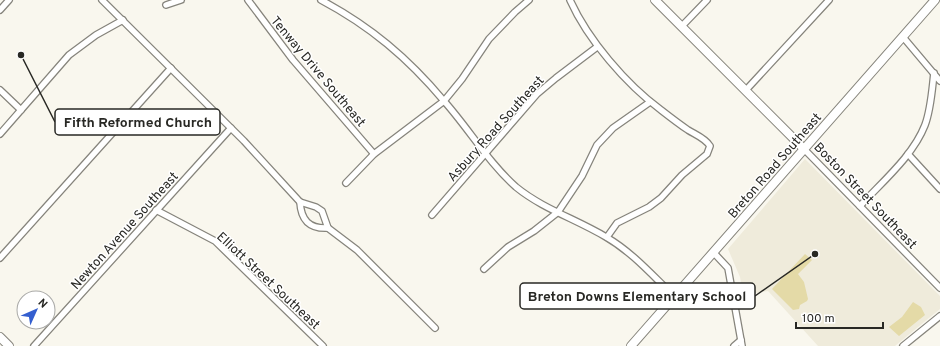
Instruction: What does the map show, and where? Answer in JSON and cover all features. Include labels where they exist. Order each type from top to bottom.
[{"type":"main road","name":"Boston Street Southeast","points":[[655,0],[804,149]]},
{"type":"main road","name":"Breton Road Southeast","points":[[631,346],[935,0]]},
{"type":"main road","points":[[0,337],[9,346]]},
{"type":"street","points":[[0,10],[9,0]]},
{"type":"street","points":[[102,0],[230,128],[300,202],[316,207],[322,211],[328,228]]},
{"type":"street","points":[[166,5],[181,0]]},
{"type":"street","name":"Tenway Drive Southeast","points":[[248,0],[293,60],[374,154]]},
{"type":"street","points":[[321,0],[376,34],[412,66],[444,101],[503,174],[524,193],[540,204],[607,237],[635,258],[674,296]]},
{"type":"street","points":[[346,183],[374,154],[444,101],[462,79],[489,39],[529,0]]},
{"type":"street","points":[[570,0],[586,32],[597,47],[650,102],[690,131],[706,140],[710,146],[707,154],[682,175],[661,198],[650,207],[617,223],[607,237]]},
{"type":"street","points":[[682,26],[708,0]]},
{"type":"street","points":[[746,90],[829,0]]},
{"type":"street","points":[[0,134],[69,55],[96,35],[123,20]]},
{"type":"street","points":[[903,37],[940,81]]},
{"type":"street","name":"Asbury Road Southeast","points":[[432,214],[537,94],[597,47]]},
{"type":"street","points":[[0,258],[171,68]]},
{"type":"street","points":[[860,206],[908,154],[925,124],[934,73]]},
{"type":"street","points":[[0,90],[21,110]]},
{"type":"street","points":[[484,268],[508,248],[534,231],[558,212],[579,179],[597,145],[613,128],[650,102]]},
{"type":"street","name":"Newton Avenue Southeast","points":[[34,346],[230,128]]},
{"type":"street","name":"Boston Street Southeast","points":[[804,149],[940,288]]},
{"type":"street","points":[[908,154],[940,189]]},
{"type":"street","points":[[300,202],[302,215],[305,221],[313,226],[328,228],[357,250],[435,328]]},
{"type":"street","name":"Elliott Street Southeast","points":[[156,210],[215,242],[323,346]]},
{"type":"street","points":[[714,253],[728,268],[742,343],[734,346]]},
{"type":"street","points":[[903,346],[940,316]]},
{"type":"shaded area","points":[[805,159],[940,296],[940,309],[895,346],[818,346],[768,291],[743,295],[740,277],[728,249]]},
{"type":"shaded area","points":[[805,254],[812,260],[798,274],[804,282],[808,299],[800,305],[799,309],[793,310],[772,289]]},
{"type":"shaded area","points":[[913,302],[921,307],[925,315],[899,336],[889,327],[902,317]]},
{"type":"place","name":"Fifth Reformed Church","points":[[21,55]]},
{"type":"place","name":"Breton Downs Elementary School","points":[[815,254]]}]
